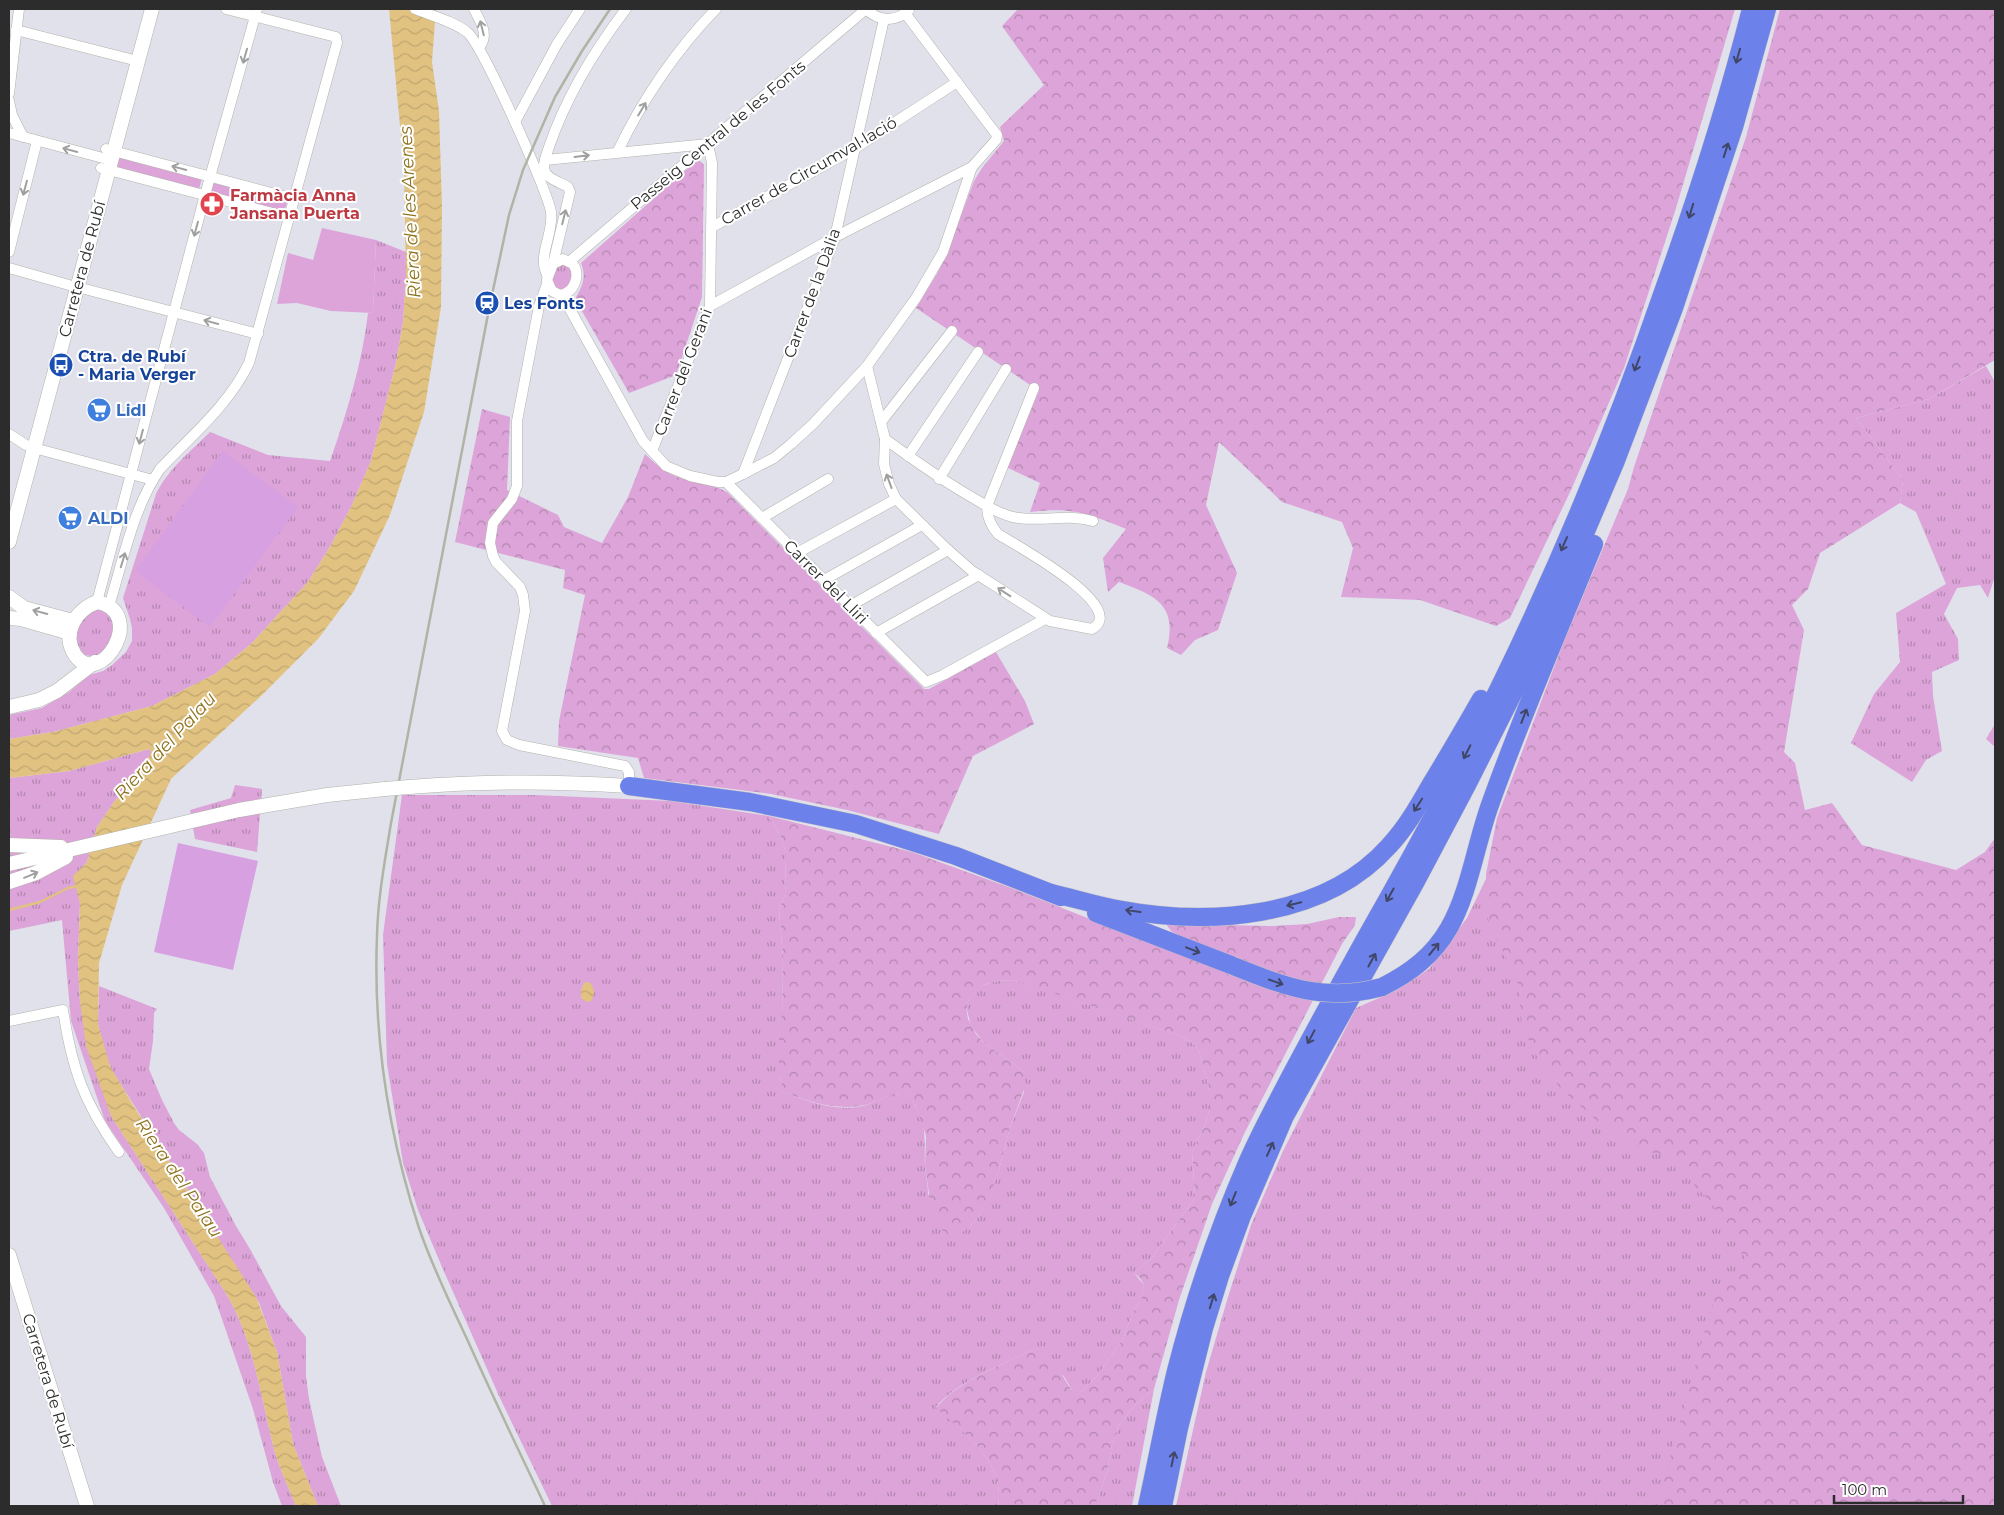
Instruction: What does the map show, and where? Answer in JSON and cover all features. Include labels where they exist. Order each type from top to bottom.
[{"type":"highway","points":[[1147,1506],[1176,1372],[1189,1324],[1204,1276],[1249,1159],[1325,1012],[1453,778],[1501,684],[1548,581],[1602,455],[1649,334],[1696,196],[1751,9]]},
{"type":"highway","points":[[1163,1506],[1179,1428],[1204,1328],[1220,1276],[1263,1165],[1285,1116],[1415,883],[1515,690],[1586,534],[1674,308],[1734,127],[1767,9]]},
{"type":"highway","points":[[629,786],[750,802],[856,824],[956,856],[1084,908],[1288,986],[1324,994],[1349,994],[1382,987],[1419,965],[1439,943],[1456,914],[1499,778],[1635,440],[1663,358],[1674,308]]},
{"type":"highway","points":[[1051,893],[1133,912],[1211,917],[1246,914],[1301,902],[1347,881],[1378,857],[1402,831],[1457,740],[1522,623],[1548,581]]},
{"type":"main road","points":[[106,159],[143,9]]},
{"type":"main road","points":[[106,159],[152,9]]},
{"type":"main road","name":"Carretera de Rubí","points":[[9,542],[30,447],[106,159]]},
{"type":"main road","name":"Carretera de Rubí","points":[[9,510],[30,447]]},
{"type":"main road","points":[[9,597],[24,608],[72,627]]},
{"type":"main road","points":[[9,707],[39,700],[57,691],[69,682],[95,662],[110,655],[118,640],[119,625],[117,617],[103,604],[86,607],[72,627],[71,644],[74,653],[74,669],[69,682]]},
{"type":"main road","points":[[9,618],[72,627]]},
{"type":"main road","points":[[74,653],[82,661],[95,662]]},
{"type":"main road","points":[[9,864],[274,803],[385,789],[475,782],[629,786]]},
{"type":"main road","points":[[9,845],[50,856]]},
{"type":"main road","points":[[9,882],[30,875],[50,856]]},
{"type":"main road","name":"Carretera de Rubí","points":[[9,1256],[87,1506]]},
{"type":"main road","name":"Carretera de Rubí","points":[[9,1281],[78,1506]]},
{"type":"street","points":[[9,94],[19,9]]},
{"type":"street","points":[[103,604],[137,514],[153,480],[160,469],[218,410],[232,393],[249,363],[337,43],[336,37],[257,13],[226,9]]},
{"type":"street","points":[[415,9],[469,33],[479,48],[515,122],[550,206],[551,228],[543,260],[547,280],[552,291],[560,295],[567,304],[643,441],[666,466],[690,476],[726,482],[774,458],[813,424],[867,366],[916,298],[943,252],[972,167]]},
{"type":"street","points":[[474,9],[484,32],[484,39],[479,48]]},
{"type":"street","points":[[515,122],[557,44],[580,9]]},
{"type":"street","points":[[626,9],[609,31],[582,74],[556,127],[545,160],[544,170],[547,176],[568,187],[570,192],[553,264],[539,306],[516,421],[517,486],[512,499],[493,523],[490,543],[492,556],[520,587],[525,611],[502,726],[504,736],[512,743],[519,745],[625,766],[629,772],[629,786]]},
{"type":"street","points":[[618,152],[657,84],[685,45],[716,9]]},
{"type":"street","points":[[710,306],[835,237],[972,167],[996,140],[997,135],[907,11],[894,19],[884,19],[866,9]]},
{"type":"street","name":"Passeig Central de les Fonts","points":[[570,262],[866,9]]},
{"type":"street","points":[[103,604],[131,474],[205,196],[257,13]]},
{"type":"street","name":"Carrer de la Dàlia","points":[[743,474],[835,237],[884,19]]},
{"type":"street","points":[[16,30],[130,59]]},
{"type":"street","name":"Carrer de Circumval·lació","points":[[712,227],[854,149],[957,82]]},
{"type":"street","points":[[9,101],[12,115],[23,137]]},
{"type":"street","points":[[9,133],[106,159],[211,177],[294,199]]},
{"type":"street","points":[[9,252],[37,141]]},
{"type":"street","points":[[545,160],[708,144]]},
{"type":"street","name":"Carrer del Gerani","points":[[652,451],[710,306],[712,163],[708,144]]},
{"type":"street","points":[[106,159],[205,196],[288,216]]},
{"type":"street","points":[[553,264],[563,259],[570,262],[577,272],[576,280],[570,291],[560,295]]},
{"type":"street","points":[[9,268],[258,334]]},
{"type":"street","points":[[881,422],[952,332]]},
{"type":"street","points":[[908,456],[978,352]]},
{"type":"street","points":[[867,366],[885,439],[884,464],[889,484],[896,499],[948,550],[979,576],[1045,619],[1092,629],[1098,624],[1100,618],[1093,602],[1072,581],[998,534],[989,519],[987,506],[1034,388]]},
{"type":"street","points":[[939,479],[1006,369]]},
{"type":"street","points":[[9,434],[30,447],[153,480]]},
{"type":"street","points":[[885,439],[939,479],[987,506],[1012,517],[1028,520],[1063,516],[1079,517],[1092,521]]},
{"type":"street","points":[[762,518],[828,479]]},
{"type":"street","name":"Carrer del Lliri","points":[[726,482],[926,682],[943,675],[1045,619]]},
{"type":"street","points":[[797,553],[896,499]]},
{"type":"street","points":[[824,580],[922,524]]},
{"type":"street","points":[[850,606],[948,550]]},
{"type":"street","points":[[876,633],[979,576]]},
{"type":"street","points":[[9,1021],[63,1010],[69,1051],[85,1097],[96,1120],[118,1152]]},
{"type":"green space","points":[[1018,9],[1735,9],[1676,208],[1624,368],[1571,490],[1510,618],[1496,626],[1420,600],[1341,597],[1353,548],[1342,522],[1282,502],[1219,442],[1206,505],[1237,573],[1218,630],[1195,640],[1181,655],[1167,648],[1170,633],[1169,621],[1166,611],[1160,603],[1143,592],[1119,582],[1108,592],[1103,558],[1126,529],[1090,515],[1069,511],[1030,512],[1040,483],[1006,467],[1039,391],[916,308],[937,274],[948,251],[974,181],[1004,141],[1000,127],[1044,85],[1002,26]]},
{"type":"green space","points":[[1780,9],[1995,9],[1995,360],[1929,399],[1856,418],[1903,480],[1900,503],[1820,553],[1808,589],[1792,605],[1804,630],[1784,752],[1795,763],[1805,810],[1832,803],[1862,845],[1956,870],[1985,852],[1995,838],[1995,1506],[1657,1506],[1715,1299],[1726,1283],[1749,1265],[1718,1213],[1694,1185],[1684,1169],[1670,1157],[1650,1152],[1602,1125],[1561,1089],[1538,1059],[1522,1026],[1518,984],[1486,915],[1486,874],[1497,818],[1564,641],[1628,489],[1746,137]]},
{"type":"green space","points":[[116,155],[202,178],[199,189],[113,167]]},
{"type":"green space","points":[[700,161],[704,165],[702,297],[676,375],[629,393],[575,299],[583,282],[584,273],[581,263],[695,162]]},
{"type":"green space","points":[[216,182],[287,202],[284,213],[211,193],[213,183]]},
{"type":"green space","points":[[322,228],[376,240],[373,313],[331,311],[297,303],[277,304],[288,253],[313,260]]},
{"type":"green space","points":[[376,240],[406,252],[403,322],[396,363],[371,461],[351,507],[331,545],[308,582],[252,643],[215,674],[152,706],[53,732],[9,739],[9,715],[42,708],[69,692],[89,675],[103,671],[112,665],[126,652],[132,641],[132,628],[123,598],[156,494],[173,468],[210,432],[268,455],[330,461],[353,388],[362,351],[368,313],[373,313]]},
{"type":"green space","points":[[566,264],[572,270],[571,282],[565,289],[557,290],[552,282],[556,267]]},
{"type":"green space","points":[[1986,366],[1995,382],[1995,576],[1988,598],[1980,585],[1957,588],[1944,614],[1958,639],[1959,660],[1932,672],[1933,696],[1942,751],[1926,760],[1912,782],[1851,743],[1874,694],[1900,662],[1896,613],[1946,584],[1916,512],[1900,503],[1903,480],[1856,418],[1929,399]]},
{"type":"green space","points":[[482,409],[510,417],[507,490],[558,515],[564,527],[602,543],[628,497],[645,454],[671,474],[727,492],[924,689],[929,689],[996,652],[1025,701],[1034,724],[973,756],[939,834],[847,810],[771,794],[644,778],[638,758],[558,746],[559,721],[585,595],[563,588],[565,570],[455,542]]},
{"type":"green space","points":[[90,609],[105,609],[114,624],[110,644],[104,651],[91,656],[80,651],[76,645],[75,638],[78,626]]},
{"type":"green space","points":[[1995,724],[1995,747],[1986,739]]},
{"type":"green space","points":[[149,749],[152,752],[138,774],[114,802],[97,827],[87,862],[74,876],[80,903],[78,960],[80,1002],[111,1116],[227,1295],[244,1331],[256,1370],[276,1456],[296,1506],[282,1506],[273,1482],[253,1409],[214,1296],[164,1208],[105,1121],[71,1021],[62,920],[9,931],[9,778],[69,771]]},
{"type":"green space","points":[[235,785],[262,789],[257,852],[195,839],[190,810],[231,798]]},
{"type":"green space","points":[[402,795],[535,795],[671,801],[769,816],[781,837],[786,853],[785,895],[779,910],[783,957],[782,1015],[779,1023],[779,1077],[782,1083],[782,1091],[813,1103],[848,1108],[869,1104],[891,1095],[905,1094],[913,1102],[922,1119],[925,1137],[925,1167],[928,1194],[969,1228],[980,1214],[997,1177],[1010,1128],[1024,1092],[1022,1070],[983,1042],[971,1026],[966,1006],[976,990],[983,985],[1012,980],[1181,1036],[1194,1044],[1199,1051],[1210,1091],[1210,1109],[1205,1125],[1192,1152],[1195,1198],[1150,1260],[1134,1273],[1144,1285],[1141,1300],[1133,1312],[1123,1339],[1097,1376],[1081,1392],[1073,1392],[1065,1378],[1045,1355],[1031,1350],[956,1389],[936,1407],[981,1450],[990,1463],[996,1476],[999,1491],[998,1506],[552,1506],[499,1396],[442,1267],[418,1210],[403,1163],[387,1064],[383,935]]},
{"type":"green space","points":[[769,816],[912,852],[1014,889],[1229,974],[1237,969],[1171,931],[1166,924],[1173,921],[1219,925],[1272,926],[1307,924],[1339,917],[1356,917],[1355,925],[1342,944],[1245,1132],[1212,1204],[1179,1300],[1154,1389],[1135,1405],[1119,1425],[1112,1445],[1107,1472],[1095,1506],[998,1506],[999,1491],[996,1476],[990,1463],[970,1439],[936,1408],[945,1398],[968,1382],[1031,1350],[1045,1355],[1051,1360],[1073,1392],[1081,1392],[1097,1376],[1123,1339],[1133,1312],[1141,1300],[1144,1285],[1134,1273],[1150,1260],[1195,1198],[1192,1152],[1205,1125],[1210,1109],[1210,1091],[1199,1051],[1194,1044],[1181,1036],[1026,984],[1012,980],[983,985],[969,999],[966,1006],[968,1019],[983,1042],[1022,1070],[1026,1084],[1010,1128],[997,1177],[980,1214],[969,1228],[955,1236],[948,1235],[941,1229],[932,1214],[925,1166],[926,1136],[916,1106],[905,1094],[889,1096],[865,1105],[844,1107],[812,1102],[782,1091],[782,1083],[779,1077],[779,1022],[782,1015],[783,957],[779,910],[785,895],[786,853],[781,837]]},
{"type":"green space","points":[[1496,858],[1683,1157],[1755,1265],[1663,1506],[1176,1506],[1206,1372],[1228,1297],[1251,1225],[1283,1151],[1356,1008],[1397,990],[1429,969],[1467,918]]},
{"type":"green space","points":[[99,986],[157,1009],[154,1013],[149,1069],[174,1123],[204,1153],[210,1177],[281,1306],[306,1337],[306,1377],[309,1399],[322,1457],[341,1506],[318,1506],[293,1444],[277,1352],[259,1303],[113,1072],[107,1059],[98,1024]]},
{"type":"green space","points":[[1154,1389],[1132,1506],[1095,1506],[1107,1472],[1112,1445],[1119,1425],[1135,1405]]},
{"type":"shaded area","points":[[223,451],[298,507],[210,627],[135,571]]},
{"type":"shaded area","points":[[178,843],[258,861],[233,970],[154,952]]},
{"type":"water","points":[[389,9],[436,9],[432,62],[439,111],[442,207],[441,307],[424,412],[390,515],[354,591],[318,639],[262,695],[171,779],[122,885],[99,963],[98,1024],[110,1066],[256,1297],[277,1352],[293,1444],[318,1506],[296,1506],[276,1456],[256,1370],[244,1331],[236,1313],[227,1295],[111,1116],[86,1046],[80,1002],[78,960],[80,903],[73,876],[87,862],[97,827],[114,802],[138,774],[152,752],[149,749],[69,771],[9,778],[9,739],[53,732],[152,706],[215,674],[252,643],[308,582],[331,545],[351,507],[371,461],[396,363],[403,322],[406,279],[404,168]]},
{"type":"water","points":[[589,982],[594,994],[591,1001],[587,1002],[581,998],[581,990],[584,983]]},
{"type":"waterway","points":[[9,910],[40,902],[68,888],[78,886]]},
{"type":"railway","points":[[545,1506],[435,1270],[408,1192],[391,1120],[380,1047],[376,972],[377,935],[380,893],[391,823],[489,309],[509,215],[523,170],[555,97],[610,9]]},
{"type":"place","name":"Farmàcia Anna Jansana Puerta","points":[[212,204]]},
{"type":"place","name":"Les Fonts","points":[[487,303]]},
{"type":"place","name":"Ctra. de Rubí - Maria Verger","points":[[61,365]]},
{"type":"place","name":"Lidl","points":[[99,410]]},
{"type":"place","name":"ALDI","points":[[70,518]]},
{"type":"water label","name":"Riera de les Arenes","points":[[410,212]]},
{"type":"water label","name":"Riera del Palau","points":[[165,746]]},
{"type":"water label","name":"Riera del Palau","points":[[179,1178]]}]
